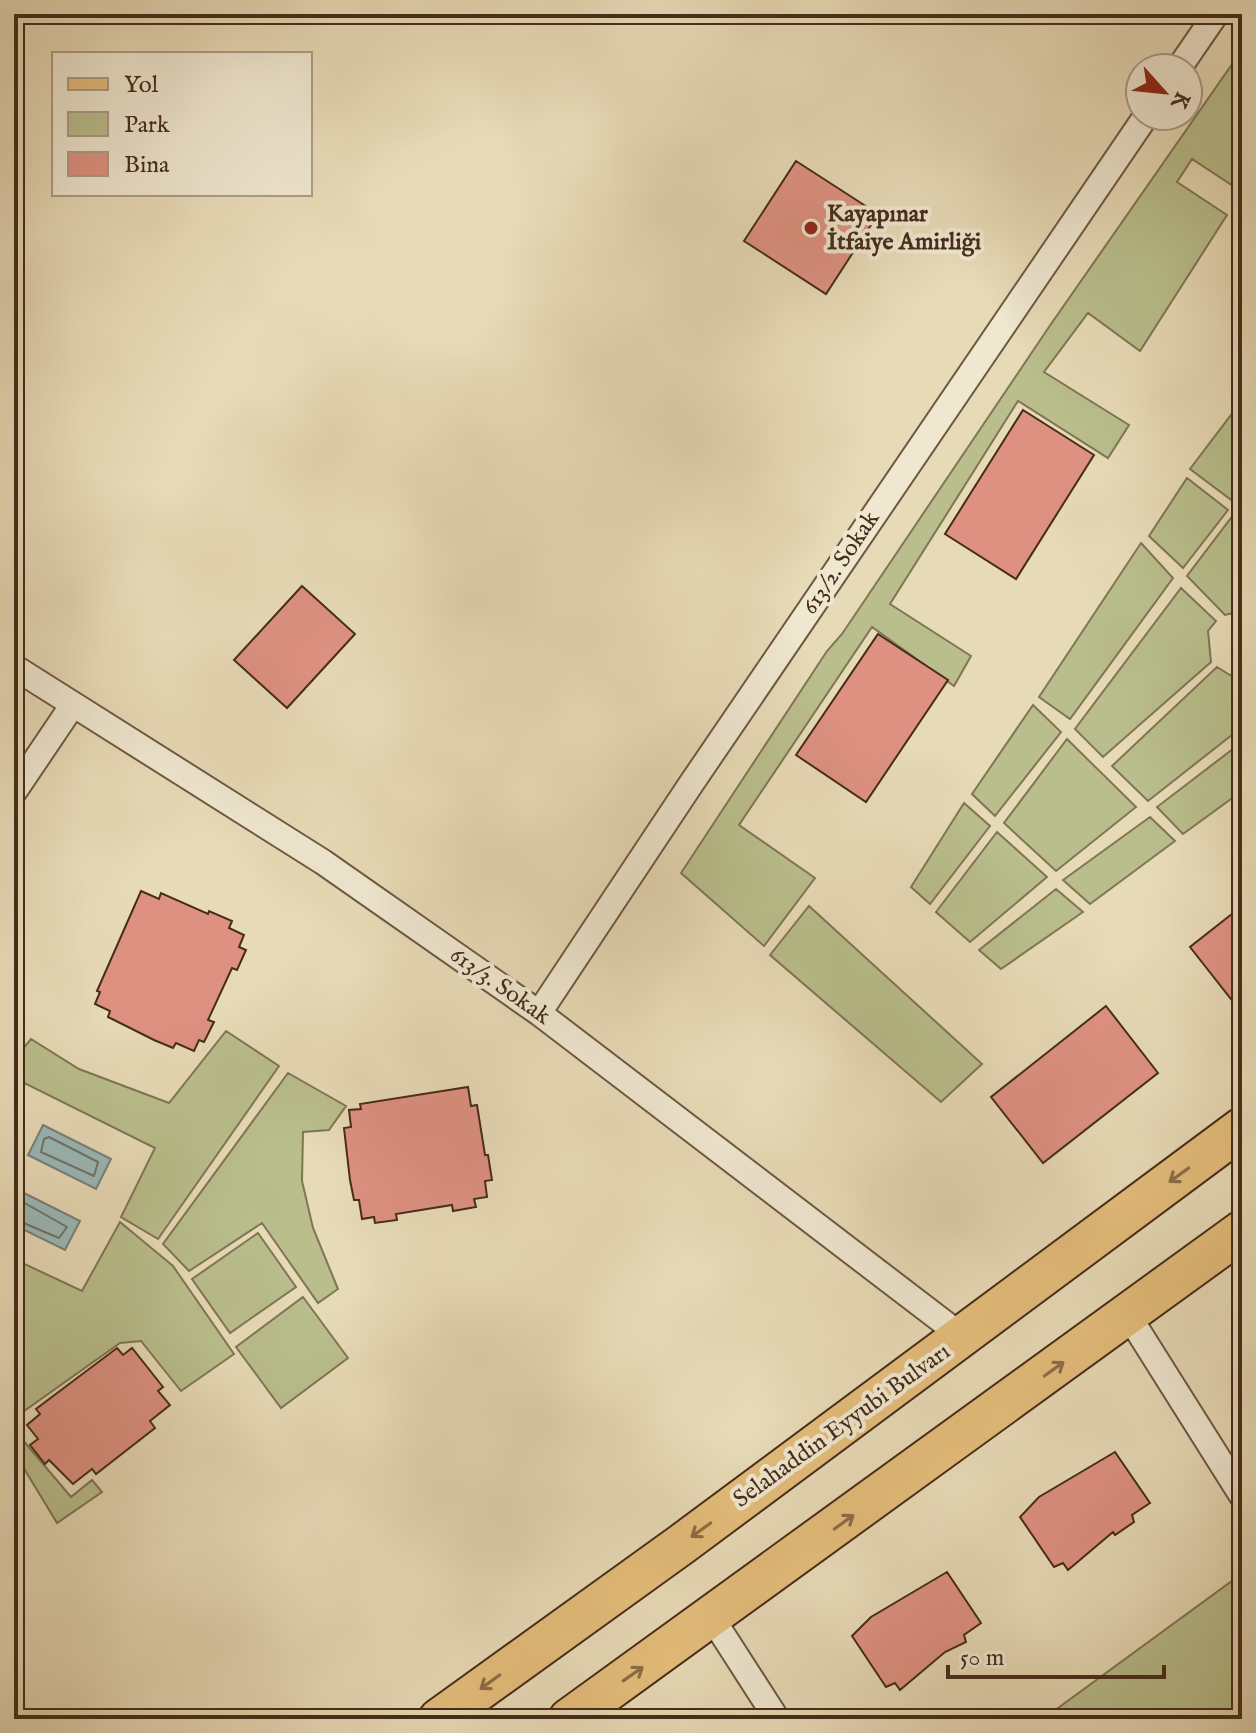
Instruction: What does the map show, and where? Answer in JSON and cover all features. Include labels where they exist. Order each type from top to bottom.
[{"type":"main road","name":"Selahaddin Eyyubi Bulvarı","points":[[439,1719],[963,1337],[1242,1128]]},
{"type":"main road","points":[[569,1719],[1242,1231]]},
{"type":"street","points":[[1190,52],[1216,14]]},
{"type":"street","name":"613/2. Sokak","points":[[539,1013],[1135,132]]},
{"type":"street","name":"613/3. Sokak","points":[[14,667],[323,862],[539,1013],[963,1337]]},
{"type":"street","points":[[14,792],[72,706]]},
{"type":"street","points":[[1128,1315],[1242,1496]]},
{"type":"street","points":[[712,1618],[777,1719]]},
{"type":"green space","points":[[1242,50],[1242,192],[1192,159],[1177,182],[1227,215],[1140,351],[1088,313],[1044,372],[1129,425],[1108,458],[1018,401],[890,604],[971,656],[954,686],[872,627],[739,825],[815,878],[764,946],[681,873],[827,651],[842,634],[1185,132],[1204,132],[1204,105]]},
{"type":"green space","points":[[1231,415],[1242,423],[1242,491],[1234,502],[1190,469]]},
{"type":"green space","points":[[1187,478],[1228,510],[1183,568],[1149,536]]},
{"type":"green space","points":[[1234,514],[1242,520],[1242,611],[1225,615],[1187,576]]},
{"type":"green space","points":[[1141,543],[1173,578],[1070,719],[1039,697]]},
{"type":"green space","points":[[1181,588],[1216,621],[1208,631],[1211,662],[1103,757],[1075,729]]},
{"type":"green space","points":[[1217,667],[1230,675],[1242,675],[1242,727],[1148,801],[1112,766]]},
{"type":"green space","points":[[1033,705],[1061,732],[995,816],[972,794]]},
{"type":"green space","points":[[1067,739],[1136,807],[1056,871],[1004,823]]},
{"type":"green space","points":[[1242,742],[1242,791],[1183,834],[1157,807]]},
{"type":"green space","points":[[964,803],[990,826],[930,904],[911,887]]},
{"type":"green space","points":[[1150,817],[1175,841],[1090,904],[1063,880]]},
{"type":"green space","points":[[997,832],[1047,877],[970,942],[936,912]]},
{"type":"green space","points":[[1056,889],[1083,912],[1001,969],[979,950]]},
{"type":"green space","points":[[809,906],[982,1064],[941,1102],[770,955]]},
{"type":"green space","points":[[226,1031],[279,1066],[158,1239],[121,1217],[155,1148],[14,1078],[14,1059],[31,1039],[79,1069],[169,1103]]},
{"type":"green space","points":[[288,1073],[346,1106],[329,1130],[303,1132],[302,1181],[313,1228],[338,1289],[318,1303],[262,1223],[189,1271],[163,1244]]},
{"type":"green space","points":[[120,1222],[173,1266],[234,1354],[181,1391],[141,1341],[120,1343],[20,1414],[22,1439],[71,1497],[92,1480],[102,1492],[57,1523],[14,1452],[14,1259],[82,1291]]},
{"type":"green space","points":[[258,1233],[296,1287],[230,1333],[192,1279]]},
{"type":"green space","points":[[303,1297],[348,1358],[281,1408],[236,1347]]},
{"type":"green space","points":[[1236,1578],[1242,1587],[1242,1715],[1237,1719],[1043,1719]]},
{"type":"water","points":[[43,1125],[111,1159],[96,1189],[28,1155]]},
{"type":"water","points":[[14,1188],[80,1221],[65,1250],[14,1225]]},
{"type":"building","name":"Kayapınar İtfaiye Amirliği","points":[[796,161],[878,214],[826,294],[744,241]]},
{"type":"building","points":[[1023,410],[1094,455],[1016,579],[945,534]]},
{"type":"building","points":[[302,586],[355,634],[287,708],[234,660]]},
{"type":"building","points":[[878,634],[948,680],[866,802],[796,755]]},
{"type":"building","points":[[141,891],[159,899],[161,893],[208,914],[209,911],[232,921],[229,928],[244,935],[239,947],[246,950],[237,970],[232,968],[208,1020],[214,1022],[204,1042],[199,1040],[194,1051],[176,1043],[173,1048],[154,1040],[108,1017],[110,1011],[95,1004],[100,992],[97,991]]},
{"type":"building","points":[[1242,906],[1242,1013],[1190,947]]},
{"type":"building","points":[[1106,1006],[1158,1073],[1043,1163],[991,1097]]},
{"type":"building","points":[[468,1087],[471,1106],[477,1105],[485,1155],[488,1155],[492,1180],[485,1181],[487,1197],[474,1199],[476,1207],[453,1211],[452,1205],[396,1214],[397,1220],[375,1223],[374,1217],[362,1219],[359,1200],[354,1200],[350,1180],[344,1128],[351,1127],[349,1110],[361,1109],[360,1104]]},
{"type":"building","points":[[117,1348],[123,1355],[132,1348],[163,1387],[158,1391],[170,1405],[150,1421],[155,1428],[96,1474],[92,1469],[73,1484],[49,1460],[45,1464],[30,1445],[38,1439],[27,1425],[40,1414],[36,1409]]},
{"type":"building","points":[[1115,1452],[1150,1503],[1132,1515],[1134,1522],[1115,1535],[1113,1532],[1068,1570],[1063,1563],[1054,1567],[1020,1517],[1039,1497]]},
{"type":"building","points":[[947,1572],[981,1623],[964,1635],[966,1642],[945,1652],[900,1690],[895,1683],[886,1687],[852,1636],[871,1617]]},
{"type":"place","name":"Kayapınar İtfaiye Amirliği","points":[[811,228]]}]
